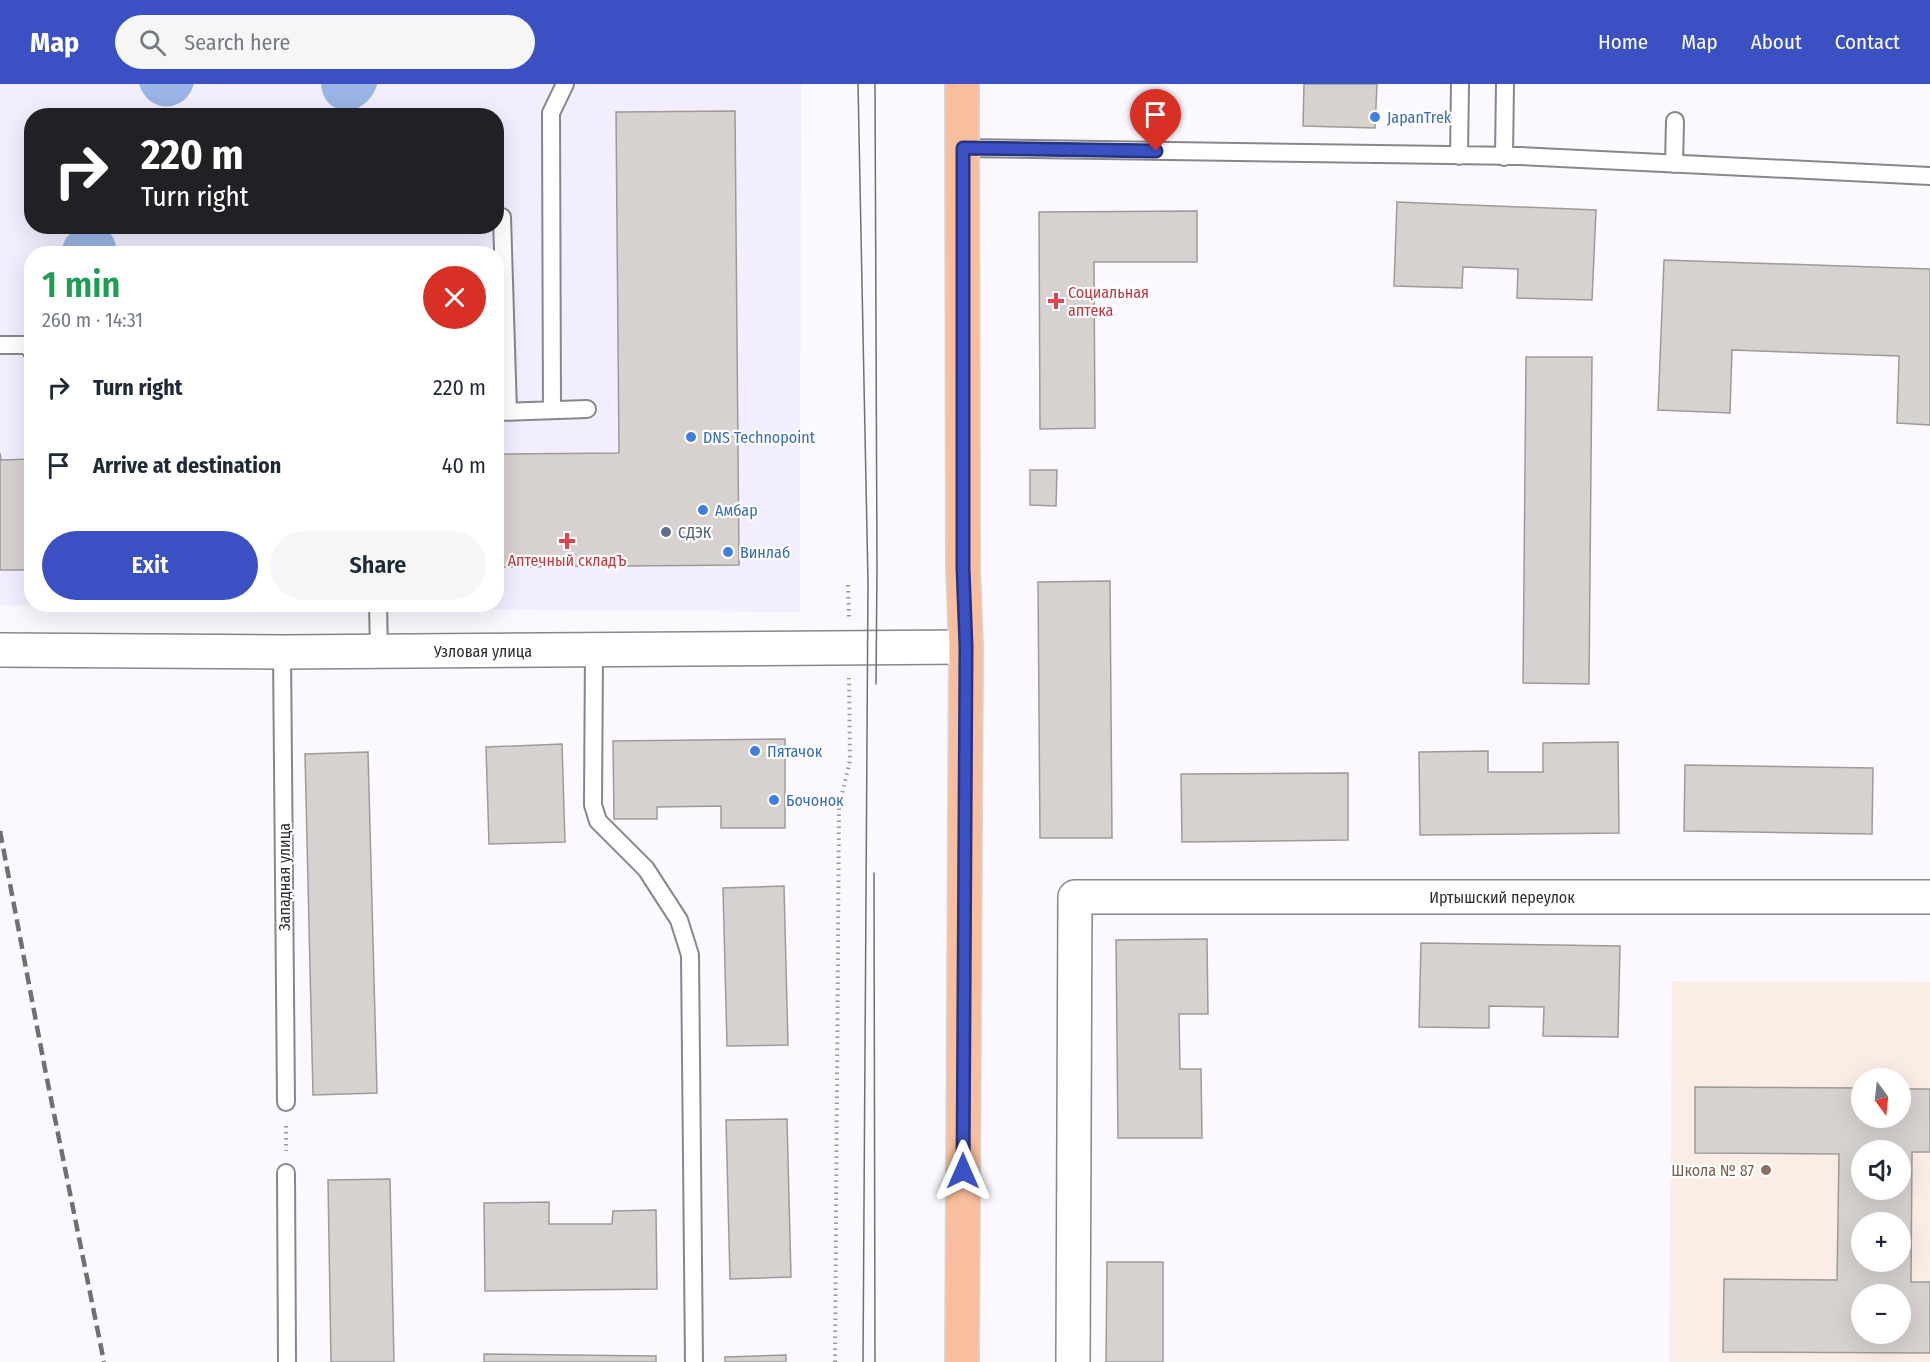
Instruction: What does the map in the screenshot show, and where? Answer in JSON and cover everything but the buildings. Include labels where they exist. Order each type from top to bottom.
[{"type":"main road","points":[[962,84],[963,568],[966,647],[962,1362]]},
{"type":"street","name":"Узловая улица","points":[[0,650],[379,652],[966,647]]},
{"type":"street","name":"Иртышский переулок","points":[[1073,1362],[1075,897],[1930,897]]},
{"type":"lane","points":[[552,410],[551,113],[565,84]]},
{"type":"lane","points":[[1459,156],[1460,84]]},
{"type":"lane","points":[[1504,156],[1505,84]]},
{"type":"lane","points":[[1674,164],[1675,121]]},
{"type":"lane","points":[[963,148],[1504,156],[1930,176]]},
{"type":"lane","points":[[0,345],[24,345]]},
{"type":"lane","points":[[504,412],[587,409]]},
{"type":"lane","points":[[378,612],[379,652]]},
{"type":"lane","points":[[594,650],[593,805],[598,821],[646,869],[679,920],[690,955],[694,1362]]},
{"type":"lane","name":"Западная улица","points":[[282,652],[286,1102]]},
{"type":"lane","points":[[286,1173],[287,1362]]},
{"type":"path","points":[[835,1362],[839,807],[850,760],[848,585]]},
{"type":"path","points":[[286,1102],[286,1173]]},
{"type":"shaded area","points":[[0,84],[801,84],[800,612],[504,609],[504,246],[24,246],[24,605],[0,605]]},
{"type":"shaded area","name":"Школа № 87","points":[[1672,981],[1930,982],[1930,1362],[1669,1362]]},
{"type":"water","points":[[139,84],[194,84],[183,101],[166,106],[150,101]]},
{"type":"water","points":[[321,84],[377,84],[372,96],[357,108],[335,108],[329,104]]},
{"type":"water","points":[[70,234],[111,234],[116,246],[63,246]]},
{"type":"tram line","points":[[858,84],[868,583],[863,1362]]},
{"type":"tram line","points":[[875,84],[876,684]]},
{"type":"tram line","points":[[874,873],[875,1362]]},
{"type":"railway","points":[[0,831],[104,1362]]},
{"type":"place","name":"JapanTrek","points":[[1375,117]]},
{"type":"place","name":"Социальная аптека","points":[[1056,301]]},
{"type":"place","name":"DNS Technopoint","points":[[691,437]]},
{"type":"place","name":"Амбар","points":[[703,510]]},
{"type":"place","name":"СДЭК","points":[[666,532]]},
{"type":"place","name":"Аптечный складЪ","points":[[567,541]]},
{"type":"place","name":"Винлаб","points":[[728,552]]},
{"type":"place","name":"Пятачок","points":[[755,751]]},
{"type":"place","name":"Бочонок","points":[[774,800]]},
{"type":"place","name":"Школа № 87","points":[[1766,1170]]},
{"type":"route","points":[[963,1171],[966,647],[963,568],[963,148],[1156,151]]}]
